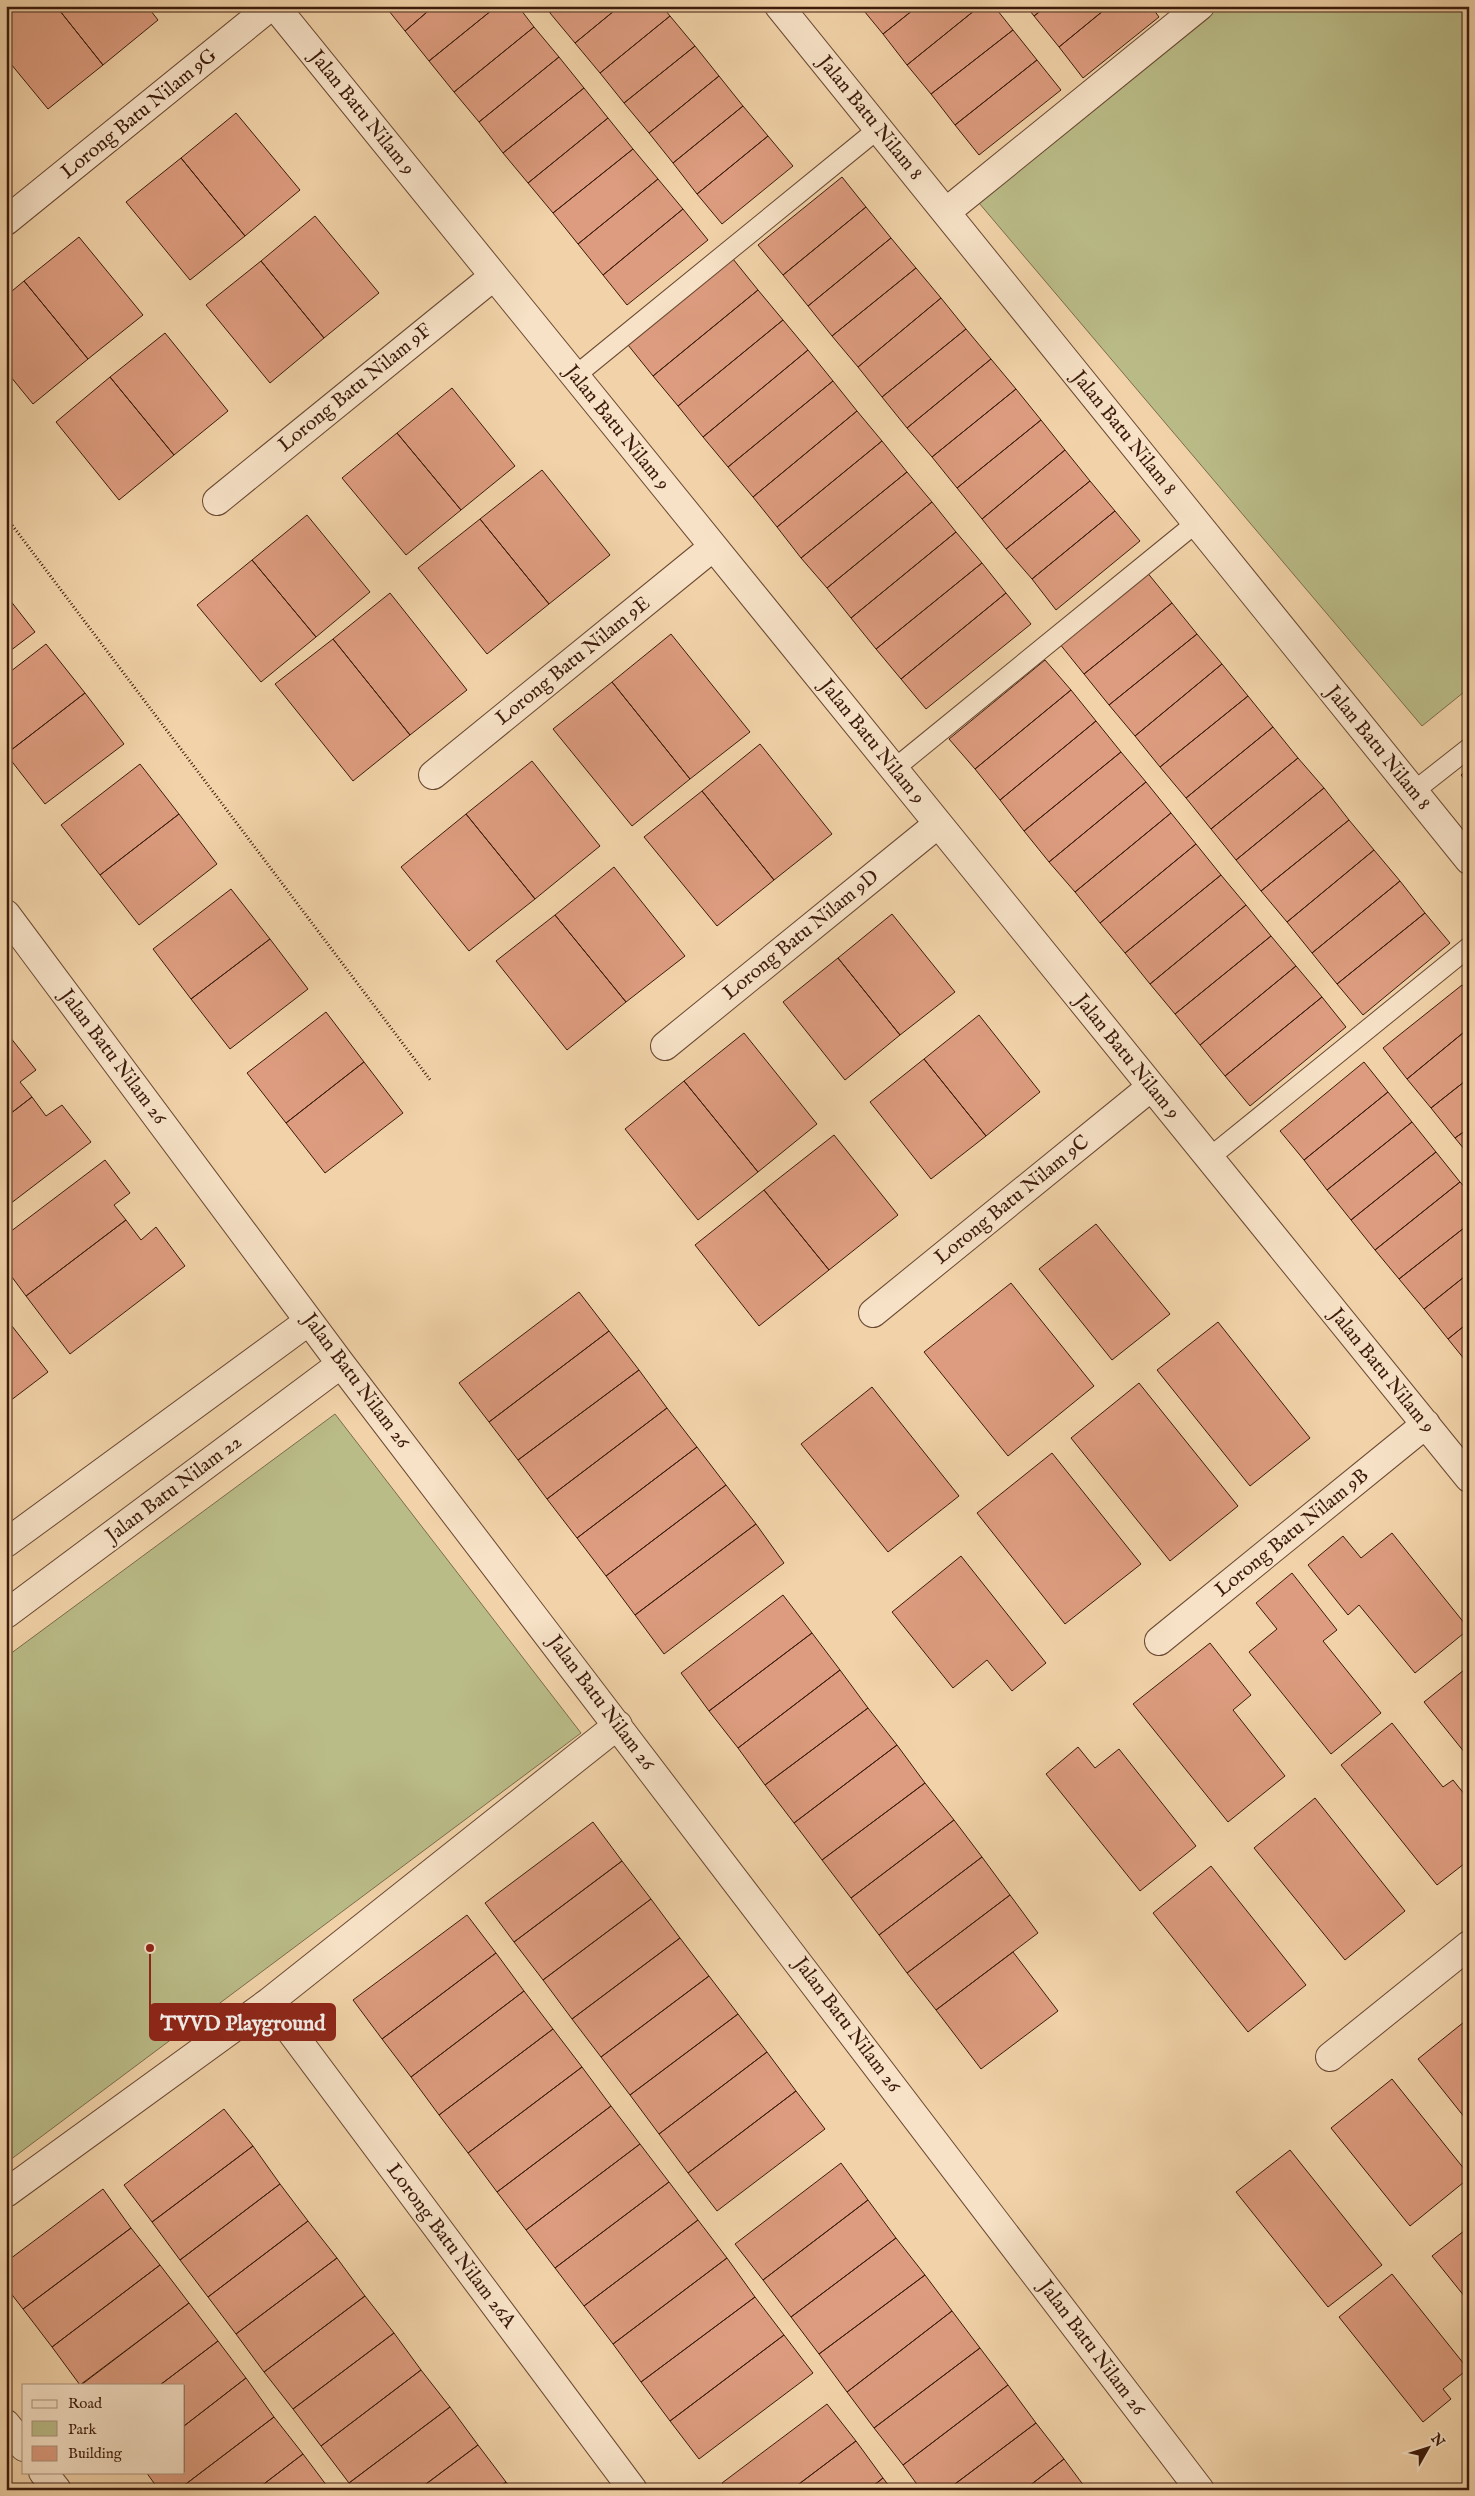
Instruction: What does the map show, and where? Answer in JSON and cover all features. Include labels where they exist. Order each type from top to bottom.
[{"type":"street","name":"Lorong Batu Nilam 9G","points":[[6,221],[271,6]]},
{"type":"street","name":"Jalan Batu Nilam 9","points":[[275,6],[1469,1478]]},
{"type":"street","name":"Jalan Batu Nilam 8","points":[[779,6],[1469,860]]},
{"type":"street","points":[[946,212],[1200,6]]},
{"type":"street","name":"Lorong Batu Nilam 9F","points":[[217,501],[494,276]]},
{"type":"street","name":"Lorong Batu Nilam 9E","points":[[433,775],[713,547]]},
{"type":"street","name":"Lorong Batu Nilam 9D","points":[[665,1046],[938,824]]},
{"type":"street","name":"Jalan Batu Nilam 26","points":[[6,914],[341,1364],[1200,2490]]},
{"type":"street","name":"Lorong Batu Nilam 9C","points":[[873,1313],[1152,1087]]},
{"type":"street","points":[[6,1543],[310,1321]]},
{"type":"street","name":"Jalan Batu Nilam 22","points":[[6,1614],[341,1364]]},
{"type":"street","name":"Lorong Batu Nilam 9B","points":[[1159,1641],[1426,1424]]},
{"type":"street","points":[[6,2193],[269,2002],[618,1725]]},
{"type":"street","points":[[1330,2057],[1469,1945]]},
{"type":"street","name":"Lorong Batu Nilam 26A","points":[[269,2002],[633,2490]]},
{"type":"street","points":[[6,2424],[22,2444]]},
{"type":"street","points":[[45,2474],[57,2490]]},
{"type":"lane","points":[[575,376],[878,129]]},
{"type":"lane","points":[[894,769],[1196,522]]},
{"type":"lane","points":[[1413,792],[1469,748]]},
{"type":"lane","points":[[1209,1158],[1469,947]]},
{"type":"path","points":[[6,517],[431,1081]]},
{"type":"green space","points":[[1220,6],[1469,6],[1469,688],[1422,726],[979,203]]},
{"type":"green space","points":[[335,1414],[581,1733],[6,2163],[6,1657]]},
{"type":"building","points":[[16,6],[56,6],[103,65],[48,109],[6,58],[6,14]]},
{"type":"building","points":[[56,6],[147,6],[158,20],[103,65]]},
{"type":"building","points":[[385,6],[434,6],[405,31]]},
{"type":"building","points":[[434,6],[497,6],[429,61],[405,31]]},
{"type":"building","points":[[497,6],[518,6],[534,27],[454,92],[429,61]]},
{"type":"building","points":[[545,6],[558,6],[550,13]]},
{"type":"building","points":[[558,6],[620,6],[575,43],[550,13]]},
{"type":"building","points":[[620,6],[662,6],[670,16],[600,73],[575,43]]},
{"type":"building","points":[[860,6],[918,6],[883,34]]},
{"type":"building","points":[[918,6],[980,6],[907,65],[883,34]]},
{"type":"building","points":[[980,6],[994,6],[1013,30],[931,94],[907,65]]},
{"type":"building","points":[[1026,6],[1047,6],[1034,16]]},
{"type":"building","points":[[1047,6],[1109,6],[1059,47],[1034,16]]},
{"type":"building","points":[[1109,6],[1151,6],[1159,17],[1083,78],[1059,47]]},
{"type":"building","points":[[670,16],[695,46],[624,103],[600,73]]},
{"type":"building","points":[[534,27],[559,57],[479,122],[454,92]]},
{"type":"building","points":[[1013,30],[1037,60],[955,125],[931,94]]},
{"type":"building","points":[[695,46],[719,76],[649,133],[624,103]]},
{"type":"building","points":[[559,57],[584,88],[503,153],[479,122]]},
{"type":"building","points":[[1037,60],[1061,90],[979,155],[955,125]]},
{"type":"building","points":[[719,76],[743,106],[673,163],[649,133]]},
{"type":"building","points":[[584,88],[608,118],[528,183],[503,153]]},
{"type":"building","points":[[743,106],[768,136],[697,194],[673,163]]},
{"type":"building","points":[[236,113],[300,190],[245,236],[181,158]]},
{"type":"building","points":[[608,118],[633,149],[553,213],[528,183]]},
{"type":"building","points":[[768,136],[793,166],[722,224],[697,194]]},
{"type":"building","points":[[633,149],[658,179],[578,244],[553,213]]},
{"type":"building","points":[[181,158],[245,236],[190,280],[126,202]]},
{"type":"building","points":[[842,177],[866,207],[783,275],[758,245]]},
{"type":"building","points":[[658,179],[683,209],[603,275],[578,244]]},
{"type":"building","points":[[866,207],[891,238],[808,306],[783,275]]},
{"type":"building","points":[[683,209],[708,240],[627,305],[603,275]]},
{"type":"building","points":[[315,216],[379,293],[324,338],[261,261]]},
{"type":"building","points":[[79,237],[143,315],[88,359],[24,281]]},
{"type":"building","points":[[891,238],[916,268],[832,336],[808,306]]},
{"type":"building","points":[[733,259],[758,290],[653,376],[628,345]]},
{"type":"building","points":[[261,261],[324,338],[270,383],[206,305]]},
{"type":"building","points":[[916,268],[941,298],[858,367],[832,336]]},
{"type":"building","points":[[24,281],[88,359],[33,404],[6,371],[6,296]]},
{"type":"building","points":[[758,290],[783,320],[678,406],[653,376]]},
{"type":"building","points":[[941,298],[966,329],[882,397],[858,367]]},
{"type":"building","points":[[783,320],[808,350],[703,437],[678,406]]},
{"type":"building","points":[[966,329],[991,359],[907,428],[882,397]]},
{"type":"building","points":[[165,333],[228,411],[174,455],[110,377]]},
{"type":"building","points":[[808,350],[833,381],[728,467],[703,437]]},
{"type":"building","points":[[991,359],[1016,389],[932,457],[907,428]]},
{"type":"building","points":[[110,377],[174,455],[119,500],[56,422]]},
{"type":"building","points":[[833,381],[857,411],[753,497],[728,467]]},
{"type":"building","points":[[452,388],[515,466],[461,510],[397,433]]},
{"type":"building","points":[[1016,389],[1041,420],[957,488],[932,457]]},
{"type":"building","points":[[857,411],[882,441],[777,527],[753,497]]},
{"type":"building","points":[[1041,420],[1065,450],[982,519],[957,488]]},
{"type":"building","points":[[397,433],[461,510],[406,555],[342,478]]},
{"type":"building","points":[[882,441],[907,472],[801,558],[777,527]]},
{"type":"building","points":[[1065,450],[1090,481],[1006,549],[982,519]]},
{"type":"building","points":[[542,470],[610,555],[549,604],[480,519]]},
{"type":"building","points":[[907,472],[932,502],[827,588],[801,558]]},
{"type":"building","points":[[1090,481],[1115,511],[1032,579],[1006,549]]},
{"type":"building","points":[[932,502],[956,532],[851,618],[827,588]]},
{"type":"building","points":[[1115,511],[1140,541],[1056,610],[1032,579]]},
{"type":"building","points":[[307,515],[370,592],[316,637],[252,560]]},
{"type":"building","points":[[480,519],[549,604],[487,654],[418,568]]},
{"type":"building","points":[[956,532],[982,563],[876,649],[851,618]]},
{"type":"building","points":[[252,560],[316,637],[261,682],[197,605]]},
{"type":"building","points":[[982,563],[1006,593],[901,679],[876,649]]},
{"type":"building","points":[[1146,571],[1172,603],[1084,674],[1059,643]]},
{"type":"building","points":[[390,593],[467,690],[410,735],[333,639]]},
{"type":"building","points":[[1006,593],[1031,624],[926,709],[901,679]]},
{"type":"building","points":[[6,595],[35,632],[6,654]]},
{"type":"building","points":[[1172,603],[1197,634],[1109,705],[1084,674]]},
{"type":"building","points":[[671,634],[750,732],[690,779],[612,682]]},
{"type":"building","points":[[1197,634],[1222,664],[1135,736],[1109,705]]},
{"type":"building","points":[[333,639],[410,735],[353,781],[275,684]]},
{"type":"building","points":[[46,644],[85,693],[6,754],[6,675]]},
{"type":"building","points":[[1045,660],[1071,690],[975,769],[949,739]]},
{"type":"building","points":[[1222,664],[1248,696],[1160,767],[1135,736]]},
{"type":"building","points":[[612,682],[690,779],[632,826],[553,729]]},
{"type":"building","points":[[1071,690],[1096,721],[1000,800],[975,769]]},
{"type":"building","points":[[85,693],[124,744],[45,804],[6,754]]},
{"type":"building","points":[[1248,696],[1273,727],[1186,798],[1160,767]]},
{"type":"building","points":[[1096,721],[1121,752],[1024,831],[1000,800]]},
{"type":"building","points":[[1273,727],[1298,758],[1211,829],[1186,798]]},
{"type":"building","points":[[760,744],[832,834],[774,880],[702,791]]},
{"type":"building","points":[[1121,752],[1146,782],[1049,862],[1024,831]]},
{"type":"building","points":[[1298,758],[1324,788],[1236,860],[1211,829]]},
{"type":"building","points":[[532,761],[600,846],[535,899],[466,814]]},
{"type":"building","points":[[140,764],[179,814],[100,875],[61,825]]},
{"type":"building","points":[[1469,768],[1469,784],[1461,775]]},
{"type":"building","points":[[1146,782],[1171,813],[1075,892],[1049,862]]},
{"type":"building","points":[[1324,788],[1349,820],[1261,891],[1236,860]]},
{"type":"building","points":[[702,791],[774,880],[717,926],[644,837]]},
{"type":"building","points":[[1171,813],[1196,844],[1100,923],[1075,892]]},
{"type":"building","points":[[179,814],[217,864],[139,925],[100,875]]},
{"type":"building","points":[[466,814],[535,899],[469,951],[401,867]]},
{"type":"building","points":[[1349,820],[1374,850],[1287,922],[1261,891]]},
{"type":"building","points":[[1196,844],[1221,875],[1125,953],[1100,923]]},
{"type":"building","points":[[1374,850],[1400,881],[1312,953],[1287,922]]},
{"type":"building","points":[[614,867],[685,956],[626,1002],[555,915]]},
{"type":"building","points":[[1221,875],[1246,905],[1150,984],[1125,953]]},
{"type":"building","points":[[1400,881],[1425,913],[1337,984],[1312,953]]},
{"type":"building","points":[[231,889],[270,939],[191,999],[153,949]]},
{"type":"building","points":[[1246,905],[1271,936],[1175,1014],[1150,984]]},
{"type":"building","points":[[1425,913],[1450,943],[1363,1015],[1337,984]]},
{"type":"building","points":[[892,914],[955,992],[900,1035],[838,958]]},
{"type":"building","points":[[555,915],[626,1002],[567,1050],[496,961]]},
{"type":"building","points":[[1271,936],[1296,966],[1200,1045],[1175,1014]]},
{"type":"building","points":[[270,939],[308,989],[230,1049],[191,999]]},
{"type":"building","points":[[838,958],[900,1035],[845,1080],[783,1002]]},
{"type":"building","points":[[1296,966],[1322,997],[1225,1076],[1200,1045]]},
{"type":"building","points":[[1462,985],[1469,993],[1469,1028],[1407,1079],[1383,1048]]},
{"type":"building","points":[[1322,997],[1346,1027],[1250,1106],[1225,1076]]},
{"type":"building","points":[[326,1012],[364,1062],[286,1123],[247,1073]]},
{"type":"building","points":[[979,1015],[1040,1092],[986,1136],[924,1059]]},
{"type":"building","points":[[1469,1028],[1469,1078],[1431,1108],[1407,1079]]},
{"type":"building","points":[[744,1033],[817,1124],[758,1172],[684,1081]]},
{"type":"building","points":[[10,1037],[36,1070],[20,1082],[32,1097],[6,1117],[6,1041]]},
{"type":"building","points":[[924,1059],[986,1136],[931,1179],[870,1102]]},
{"type":"building","points":[[364,1062],[403,1113],[325,1173],[286,1123]]},
{"type":"building","points":[[1364,1062],[1388,1092],[1304,1160],[1280,1131]]},
{"type":"building","points":[[1469,1078],[1469,1128],[1455,1138],[1431,1108]]},
{"type":"building","points":[[684,1081],[758,1172],[698,1220],[625,1129]]},
{"type":"building","points":[[1388,1092],[1412,1122],[1327,1190],[1304,1160]]},
{"type":"building","points":[[32,1097],[46,1116],[62,1105],[91,1142],[6,1207],[6,1117]]},
{"type":"building","points":[[1412,1122],[1436,1152],[1351,1220],[1327,1190]]},
{"type":"building","points":[[1469,1128],[1469,1155],[1455,1138]]},
{"type":"building","points":[[834,1135],[898,1215],[829,1270],[764,1190]]},
{"type":"building","points":[[1436,1152],[1460,1182],[1375,1250],[1351,1220]]},
{"type":"building","points":[[105,1160],[130,1193],[114,1205],[126,1220],[26,1296],[6,1269],[6,1235]]},
{"type":"building","points":[[1460,1182],[1469,1192],[1469,1224],[1399,1279],[1375,1250]]},
{"type":"building","points":[[764,1190],[829,1270],[759,1326],[695,1245]]},
{"type":"building","points":[[126,1220],[141,1240],[156,1227],[185,1266],[70,1354],[26,1296]]},
{"type":"building","points":[[1096,1224],[1170,1314],[1112,1360],[1039,1269]]},
{"type":"building","points":[[1469,1224],[1469,1273],[1424,1309],[1399,1279]]},
{"type":"building","points":[[1469,1273],[1469,1322],[1448,1339],[1424,1309]]},
{"type":"building","points":[[1011,1283],[1094,1386],[1008,1456],[924,1352]]},
{"type":"building","points":[[579,1292],[609,1331],[489,1422],[459,1383]]},
{"type":"building","points":[[8,1321],[48,1372],[6,1404],[6,1322]]},
{"type":"building","points":[[1218,1322],[1310,1438],[1250,1486],[1157,1370]]},
{"type":"building","points":[[1469,1322],[1469,1365],[1448,1339]]},
{"type":"building","points":[[609,1331],[639,1370],[518,1460],[489,1422]]},
{"type":"building","points":[[639,1370],[667,1408],[547,1499],[518,1460]]},
{"type":"building","points":[[1139,1383],[1238,1506],[1170,1561],[1071,1438]]},
{"type":"building","points":[[872,1387],[959,1496],[888,1552],[801,1444]]},
{"type":"building","points":[[667,1408],[697,1447],[577,1538],[547,1499]]},
{"type":"building","points":[[697,1447],[726,1485],[606,1576],[577,1538]]},
{"type":"building","points":[[1052,1453],[1141,1564],[1065,1624],[977,1513]]},
{"type":"building","points":[[726,1485],[756,1524],[635,1615],[606,1576]]},
{"type":"building","points":[[756,1524],[784,1563],[664,1654],[635,1615]]},
{"type":"building","points":[[1392,1533],[1469,1629],[1415,1673],[1359,1605],[1348,1615],[1308,1565],[1343,1536],[1361,1558]]},
{"type":"building","points":[[961,1556],[1046,1663],[1012,1691],[987,1660],[953,1688],[892,1612]]},
{"type":"building","points":[[1292,1573],[1337,1630],[1323,1641],[1381,1713],[1331,1754],[1249,1652],[1277,1629],[1256,1603]]},
{"type":"building","points":[[783,1595],[812,1633],[709,1711],[681,1673]]},
{"type":"building","points":[[812,1633],[840,1670],[738,1748],[709,1711]]},
{"type":"building","points":[[1210,1643],[1251,1695],[1233,1710],[1285,1776],[1228,1822],[1133,1704]]},
{"type":"building","points":[[1469,1666],[1469,1758],[1424,1702]]},
{"type":"building","points":[[840,1670],[868,1708],[765,1785],[738,1748]]},
{"type":"building","points":[[868,1708],[897,1745],[794,1823],[765,1785]]},
{"type":"building","points":[[1392,1723],[1443,1787],[1453,1780],[1469,1800],[1469,1860],[1437,1885],[1341,1765]]},
{"type":"building","points":[[897,1745],[925,1783],[822,1860],[794,1823]]},
{"type":"building","points":[[1078,1747],[1095,1768],[1119,1749],[1196,1846],[1140,1891],[1046,1774]]},
{"type":"building","points":[[925,1783],[954,1820],[851,1898],[822,1860]]},
{"type":"building","points":[[1315,1798],[1405,1911],[1345,1960],[1254,1848]]},
{"type":"building","points":[[954,1820],[982,1857],[879,1935],[851,1898]]},
{"type":"building","points":[[593,1822],[622,1861],[514,1942],[485,1903]]},
{"type":"building","points":[[982,1857],[1010,1895],[907,1973],[879,1935]]},
{"type":"building","points":[[622,1861],[651,1899],[543,1980],[514,1942]]},
{"type":"building","points":[[1211,1866],[1306,1985],[1248,2032],[1153,1913]]},
{"type":"building","points":[[1010,1895],[1038,1933],[936,2010],[907,1973]]},
{"type":"building","points":[[651,1899],[680,1938],[572,2019],[543,1980]]},
{"type":"building","points":[[467,1915],[496,1953],[382,2039],[353,2000]]},
{"type":"building","points":[[680,1938],[709,1976],[601,2057],[572,2019]]},
{"type":"building","points":[[1013,1952],[1058,2011],[981,2069],[936,2010]]},
{"type":"building","points":[[496,1953],[524,1991],[411,2077],[382,2039]]},
{"type":"building","points":[[709,1976],[738,2014],[630,2095],[601,2057]]},
{"type":"building","points":[[524,1991],[553,2029],[439,2115],[411,2077]]},
{"type":"building","points":[[738,2014],[767,2052],[659,2134],[630,2095]]},
{"type":"building","points":[[1469,2018],[1469,2123],[1418,2059]]},
{"type":"building","points":[[553,2029],[582,2067],[468,2153],[439,2115]]},
{"type":"building","points":[[767,2052],[796,2091],[688,2173],[659,2134]]},
{"type":"building","points":[[582,2067],[611,2106],[497,2192],[468,2153]]},
{"type":"building","points":[[1392,2079],[1469,2175],[1469,2178],[1410,2226],[1331,2128]]},
{"type":"building","points":[[796,2091],[825,2129],[717,2211],[688,2173]]},
{"type":"building","points":[[611,2106],[640,2144],[526,2230],[497,2192]]},
{"type":"building","points":[[224,2109],[253,2146],[152,2222],[124,2185]]},
{"type":"building","points":[[640,2144],[669,2182],[555,2268],[526,2230]]},
{"type":"building","points":[[253,2146],[280,2184],[180,2260],[152,2222]]},
{"type":"building","points":[[1290,2150],[1382,2265],[1328,2307],[1236,2192]]},
{"type":"building","points":[[841,2163],[868,2200],[763,2280],[735,2244]]},
{"type":"building","points":[[669,2182],[698,2220],[584,2306],[555,2268]]},
{"type":"building","points":[[280,2184],[308,2221],[208,2297],[180,2260]]},
{"type":"building","points":[[103,2189],[131,2228],[23,2309],[6,2287],[6,2262]]},
{"type":"building","points":[[868,2200],[896,2238],[791,2317],[763,2280]]},
{"type":"building","points":[[698,2220],[727,2258],[613,2344],[584,2306]]},
{"type":"building","points":[[308,2221],[337,2258],[236,2334],[208,2297]]},
{"type":"building","points":[[1469,2227],[1469,2302],[1432,2256]]},
{"type":"building","points":[[131,2228],[160,2265],[52,2347],[23,2309]]},
{"type":"building","points":[[896,2238],[925,2275],[819,2354],[791,2317]]},
{"type":"building","points":[[337,2258],[365,2296],[264,2372],[236,2334]]},
{"type":"building","points":[[727,2258],[755,2297],[641,2382],[613,2344]]},
{"type":"building","points":[[160,2265],[189,2303],[81,2384],[79,2384],[52,2347]]},
{"type":"building","points":[[1392,2274],[1468,2369],[1443,2389],[1451,2399],[1423,2422],[1339,2317]]},
{"type":"building","points":[[925,2275],[952,2311],[847,2392],[819,2354]]},
{"type":"building","points":[[365,2296],[394,2333],[293,2409],[264,2372]]},
{"type":"building","points":[[755,2297],[784,2335],[670,2421],[641,2382]]},
{"type":"building","points":[[189,2303],[218,2341],[161,2384],[82,2384]]},
{"type":"building","points":[[952,2311],[980,2348],[874,2428],[847,2392]]},
{"type":"building","points":[[394,2333],[421,2370],[321,2446],[293,2409]]},
{"type":"building","points":[[784,2335],[813,2373],[699,2459],[670,2421]]},
{"type":"building","points":[[218,2341],[246,2378],[185,2425],[185,2384],[161,2384]]},
{"type":"building","points":[[980,2348],[1008,2385],[903,2465],[874,2428]]},
{"type":"building","points":[[421,2370],[450,2407],[349,2483],[321,2446]]},
{"type":"building","points":[[246,2378],[274,2417],[178,2490],[159,2490],[147,2474],[185,2474],[185,2425]]},
{"type":"building","points":[[1008,2385],[1036,2423],[947,2490],[921,2490],[903,2465]]},
{"type":"building","points":[[827,2404],[856,2441],[791,2490],[727,2490],[722,2483]]},
{"type":"building","points":[[450,2407],[478,2445],[418,2490],[354,2490],[349,2483]]},
{"type":"building","points":[[274,2417],[303,2454],[256,2490],[178,2490]]},
{"type":"building","points":[[1036,2423],[1064,2459],[1024,2490],[947,2490]]},
{"type":"building","points":[[856,2441],[883,2478],[868,2490],[791,2490]]},
{"type":"building","points":[[478,2445],[506,2482],[496,2490],[418,2490]]},
{"type":"building","points":[[303,2454],[330,2490],[256,2490]]},
{"type":"building","points":[[1064,2459],[1087,2490],[1024,2490]]},
{"type":"building","points":[[883,2478],[892,2490],[868,2490]]},
{"type":"building","points":[[506,2482],[512,2490],[496,2490]]},
{"type":"place","name":"TVVD Playground","points":[[150,1948]]}]
